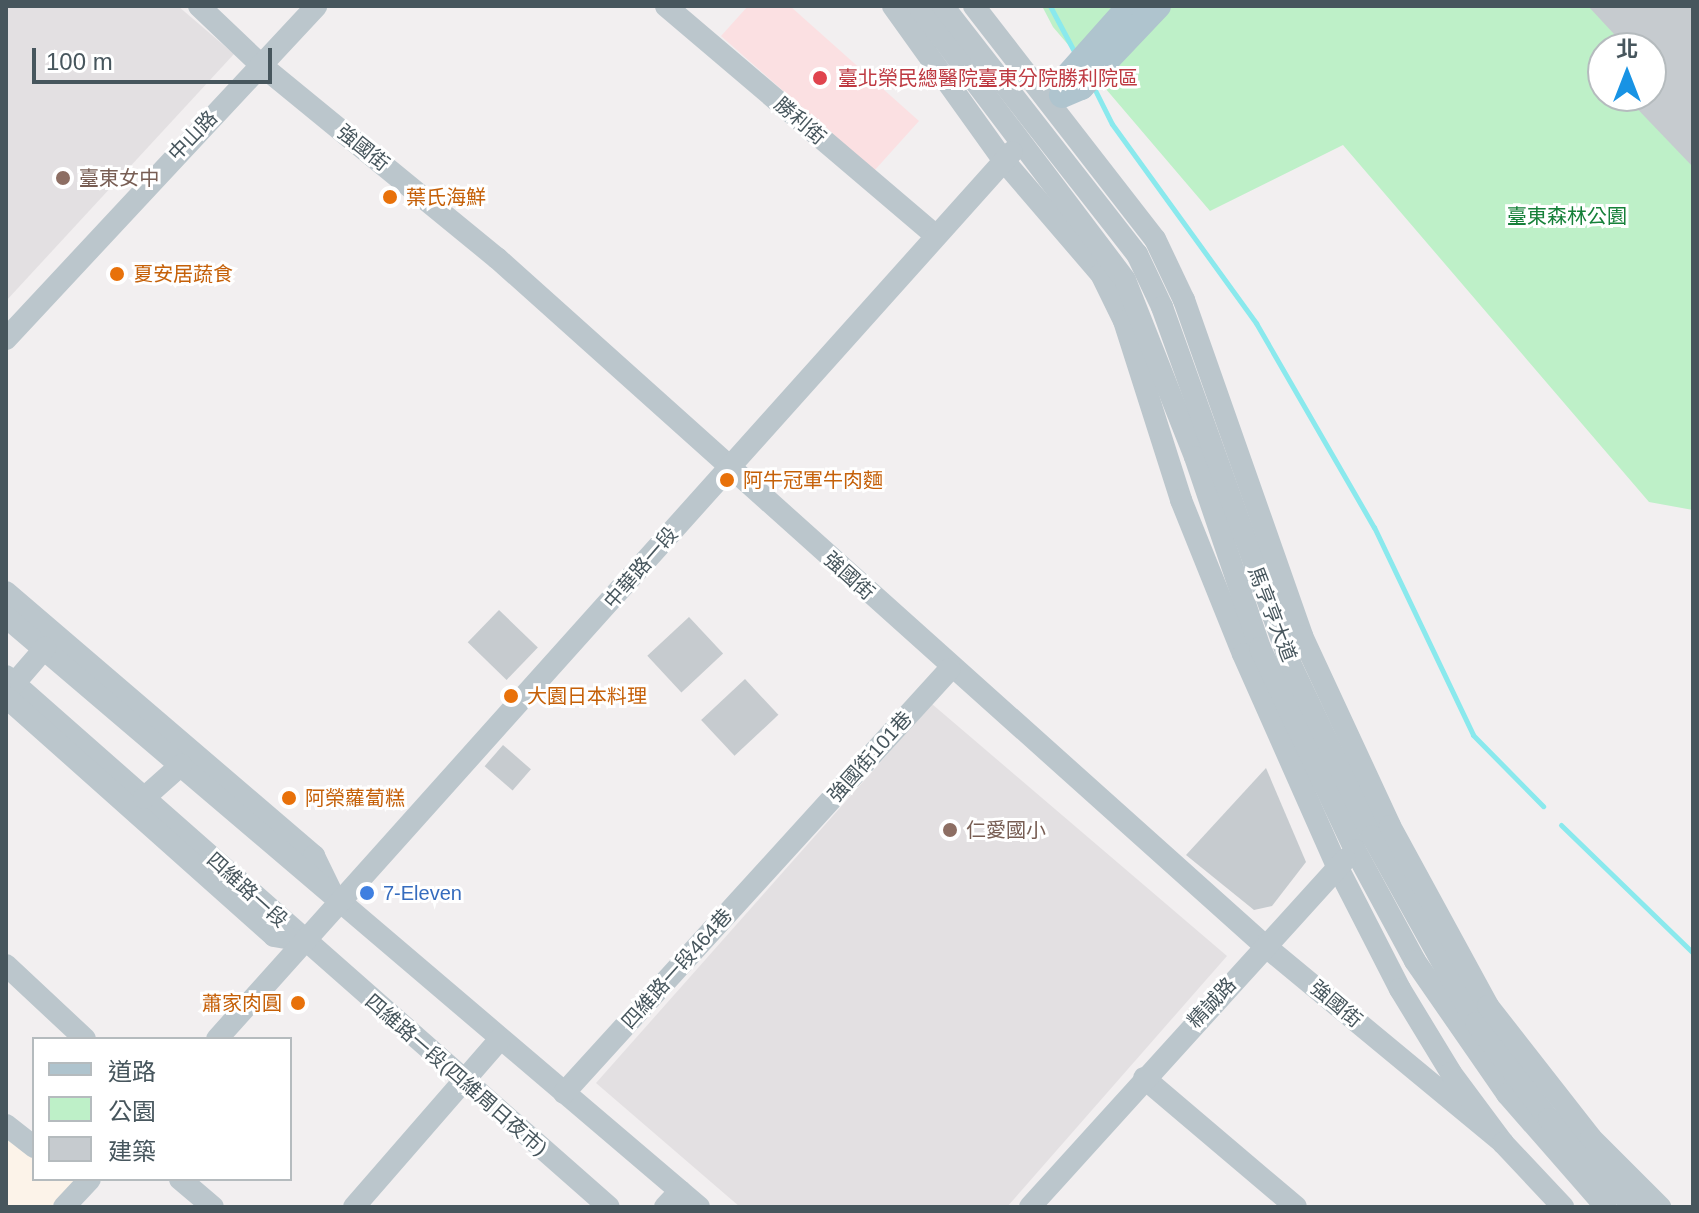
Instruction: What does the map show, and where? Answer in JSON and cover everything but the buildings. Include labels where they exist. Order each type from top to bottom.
[{"type":"main road","points":[[1049,109],[1067,77],[1130,6]]},
{"type":"main road","points":[[1049,109],[1081,87],[1158,6]]},
{"type":"street","name":"強國街","points":[[199,6],[261,65],[497,258],[950,669],[1264,945],[1503,1143]]},
{"type":"street","name":"中山路","points":[[6,339],[316,6]]},
{"type":"street","name":"勝利街","points":[[666,6],[935,235]]},
{"type":"street","name":"馬亨亨大道","points":[[893,6],[1004,161],[1101,274],[1132,318]]},
{"type":"street","name":"馬亨亨大道","points":[[918,6],[1125,280],[1132,318],[1251,651],[1338,868],[1411,1008],[1503,1143],[1558,1201]]},
{"type":"street","name":"馬亨亨大道","points":[[943,6],[1049,109]]},
{"type":"street","name":"馬亨亨大道","points":[[974,6],[1049,109],[1137,254],[1173,303],[1292,640],[1381,833],[1434,991],[1586,1160],[1634,1207]]},
{"type":"street","name":"中華路一段","points":[[219,1037],[1049,109]]},
{"type":"street","points":[[6,592],[314,856],[338,902]]},
{"type":"street","points":[[6,617],[564,1093],[673,1199],[699,1207]]},
{"type":"street","points":[[8,687],[45,648]]},
{"type":"street","name":"馬亨亨大道","points":[[1251,651],[1381,833],[1586,1160],[1606,1207]]},
{"type":"street","name":"強國街101巷","points":[[790,845],[950,669]]},
{"type":"street","name":"四維路一段","points":[[8,687],[144,798],[304,942]]},
{"type":"street","name":"四維路一段","points":[[8,687],[274,936],[304,942]]},
{"type":"street","points":[[144,798],[181,765]]},
{"type":"street","name":"精誠路","points":[[1030,1207],[1264,945],[1338,868],[1381,833]]},
{"type":"street","name":"四維路一段464巷","points":[[564,1093],[790,845]]},
{"type":"street","name":"四維路一段(四維周日夜市)","points":[[304,942],[609,1207]]},
{"type":"street","points":[[6,965],[83,1037]]},
{"type":"street","points":[[1411,1008],[1434,991]]},
{"type":"street","points":[[354,1207],[500,1039]]},
{"type":"street","points":[[1144,1078],[1296,1207]]},
{"type":"street","points":[[6,1125],[32,1145]]},
{"type":"street","name":"馬亨亨大道","points":[[1586,1160],[1660,1207]]},
{"type":"street","points":[[1558,1201],[1586,1160]]},
{"type":"street","points":[[64,1207],[82,1181]]},
{"type":"street","points":[[182,1181],[213,1207]]},
{"type":"shaded area","name":"臺東女中","points":[[6,6],[178,6],[234,54],[6,301]]},
{"type":"shaded area","name":"臺北榮民總醫院臺東分院勝利院區","points":[[748,6],[790,6],[919,121],[874,171],[721,36]]},
{"type":"shaded area","name":"仁愛國小","points":[[932,704],[1227,956],[1007,1207],[740,1207],[596,1083]]},
{"type":"shaded area","points":[[6,1125],[32,1145],[32,1181],[77,1181],[83,1186],[64,1207],[6,1207]]},
{"type":"green space","name":"臺東森林公園","points":[[1042,6],[1693,6],[1693,510],[1649,502],[1343,145],[1210,211],[1053,27]]},
{"type":"waterway","points":[[1050,6],[1075,53]]},
{"type":"waterway","points":[[1094,88],[1112,124],[1256,323],[1374,527],[1473,735],[1543,806]]},
{"type":"waterway","points":[[1561,825],[1693,953]]},
{"type":"place","name":"臺北榮民總醫院臺東分院勝利院區","points":[[820,78]]},
{"type":"place","name":"臺東女中","points":[[63,178]]},
{"type":"place","name":"葉氏海鮮","points":[[390,197]]},
{"type":"place","name":"夏安居蔬食","points":[[117,274]]},
{"type":"place","name":"阿牛冠軍牛肉麵","points":[[727,480]]},
{"type":"place","name":"大園日本料理","points":[[511,696]]},
{"type":"place","name":"阿榮蘿蔔糕","points":[[289,798]]},
{"type":"place","name":"仁愛國小","points":[[950,830]]},
{"type":"place","name":"7-Eleven","points":[[367,893]]},
{"type":"place","name":"蕭家肉圓","points":[[298,1003]]}]
